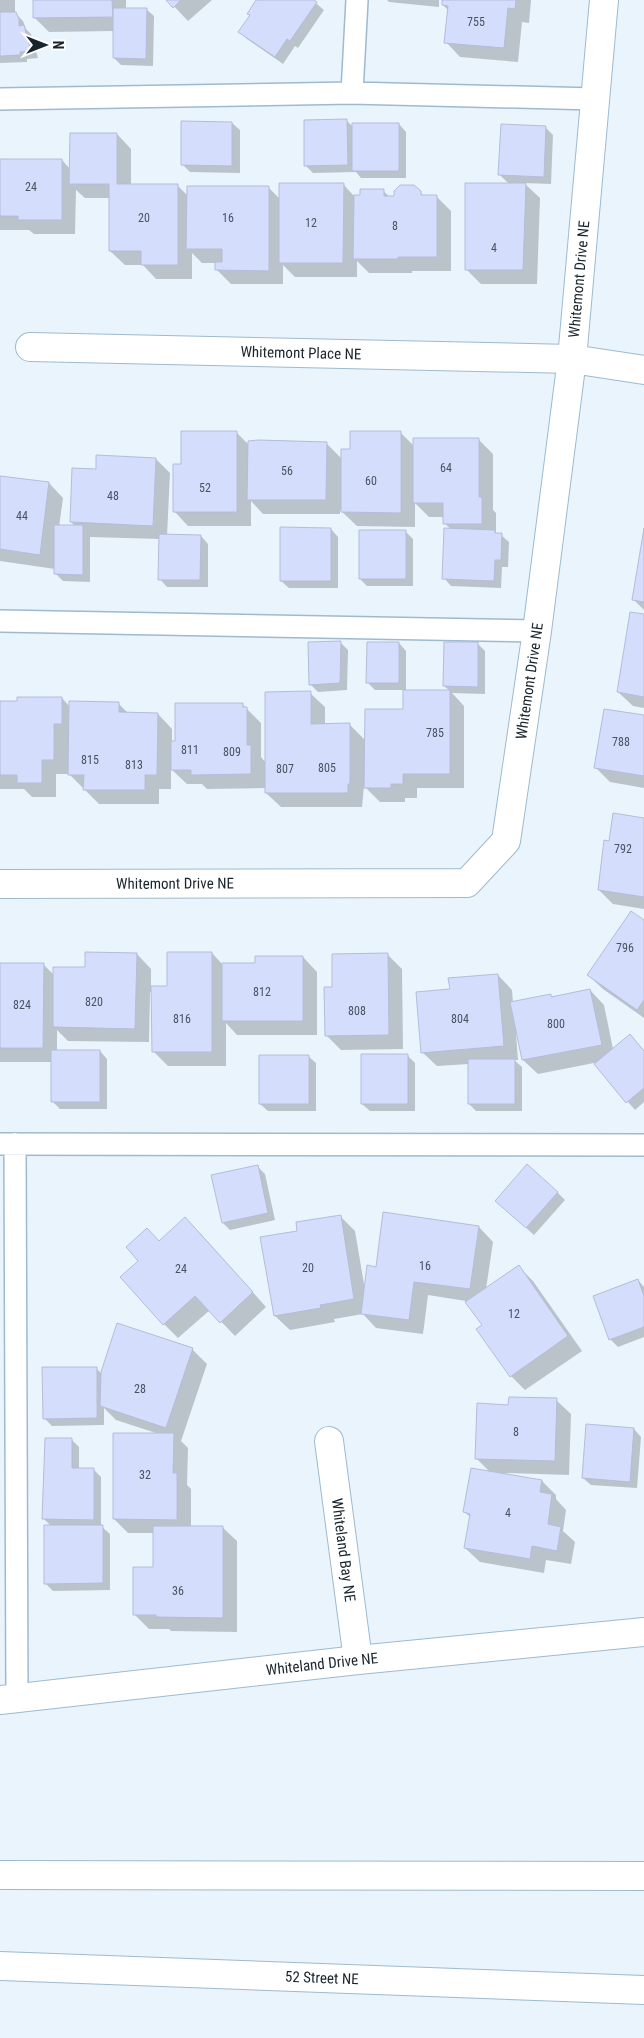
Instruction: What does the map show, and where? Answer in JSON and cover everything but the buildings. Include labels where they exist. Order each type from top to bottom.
[{"type":"street","name":"Whitemont Drive NE","points":[[0,884],[467,883],[506,841],[537,631],[572,359],[604,0]]},
{"type":"street","name":"Whitemont Place NE","points":[[30,347],[572,359],[644,370]]},
{"type":"street","name":"Whiteland Bay NE","points":[[328,1441],[358,1660]]},
{"type":"street","name":"Whiteland Drive NE","points":[[9,1699],[358,1660],[644,1632]]},
{"type":"street","points":[[0,1875],[644,1876]]},
{"type":"street","name":"52 Street NE","points":[[0,1966],[644,1990]]},
{"type":"lane","points":[[352,93],[357,0]]},
{"type":"lane","points":[[0,99],[352,93],[595,99]]},
{"type":"lane","points":[[0,621],[537,631]]},
{"type":"lane","points":[[9,1699],[7,1144],[644,1145]]}]
